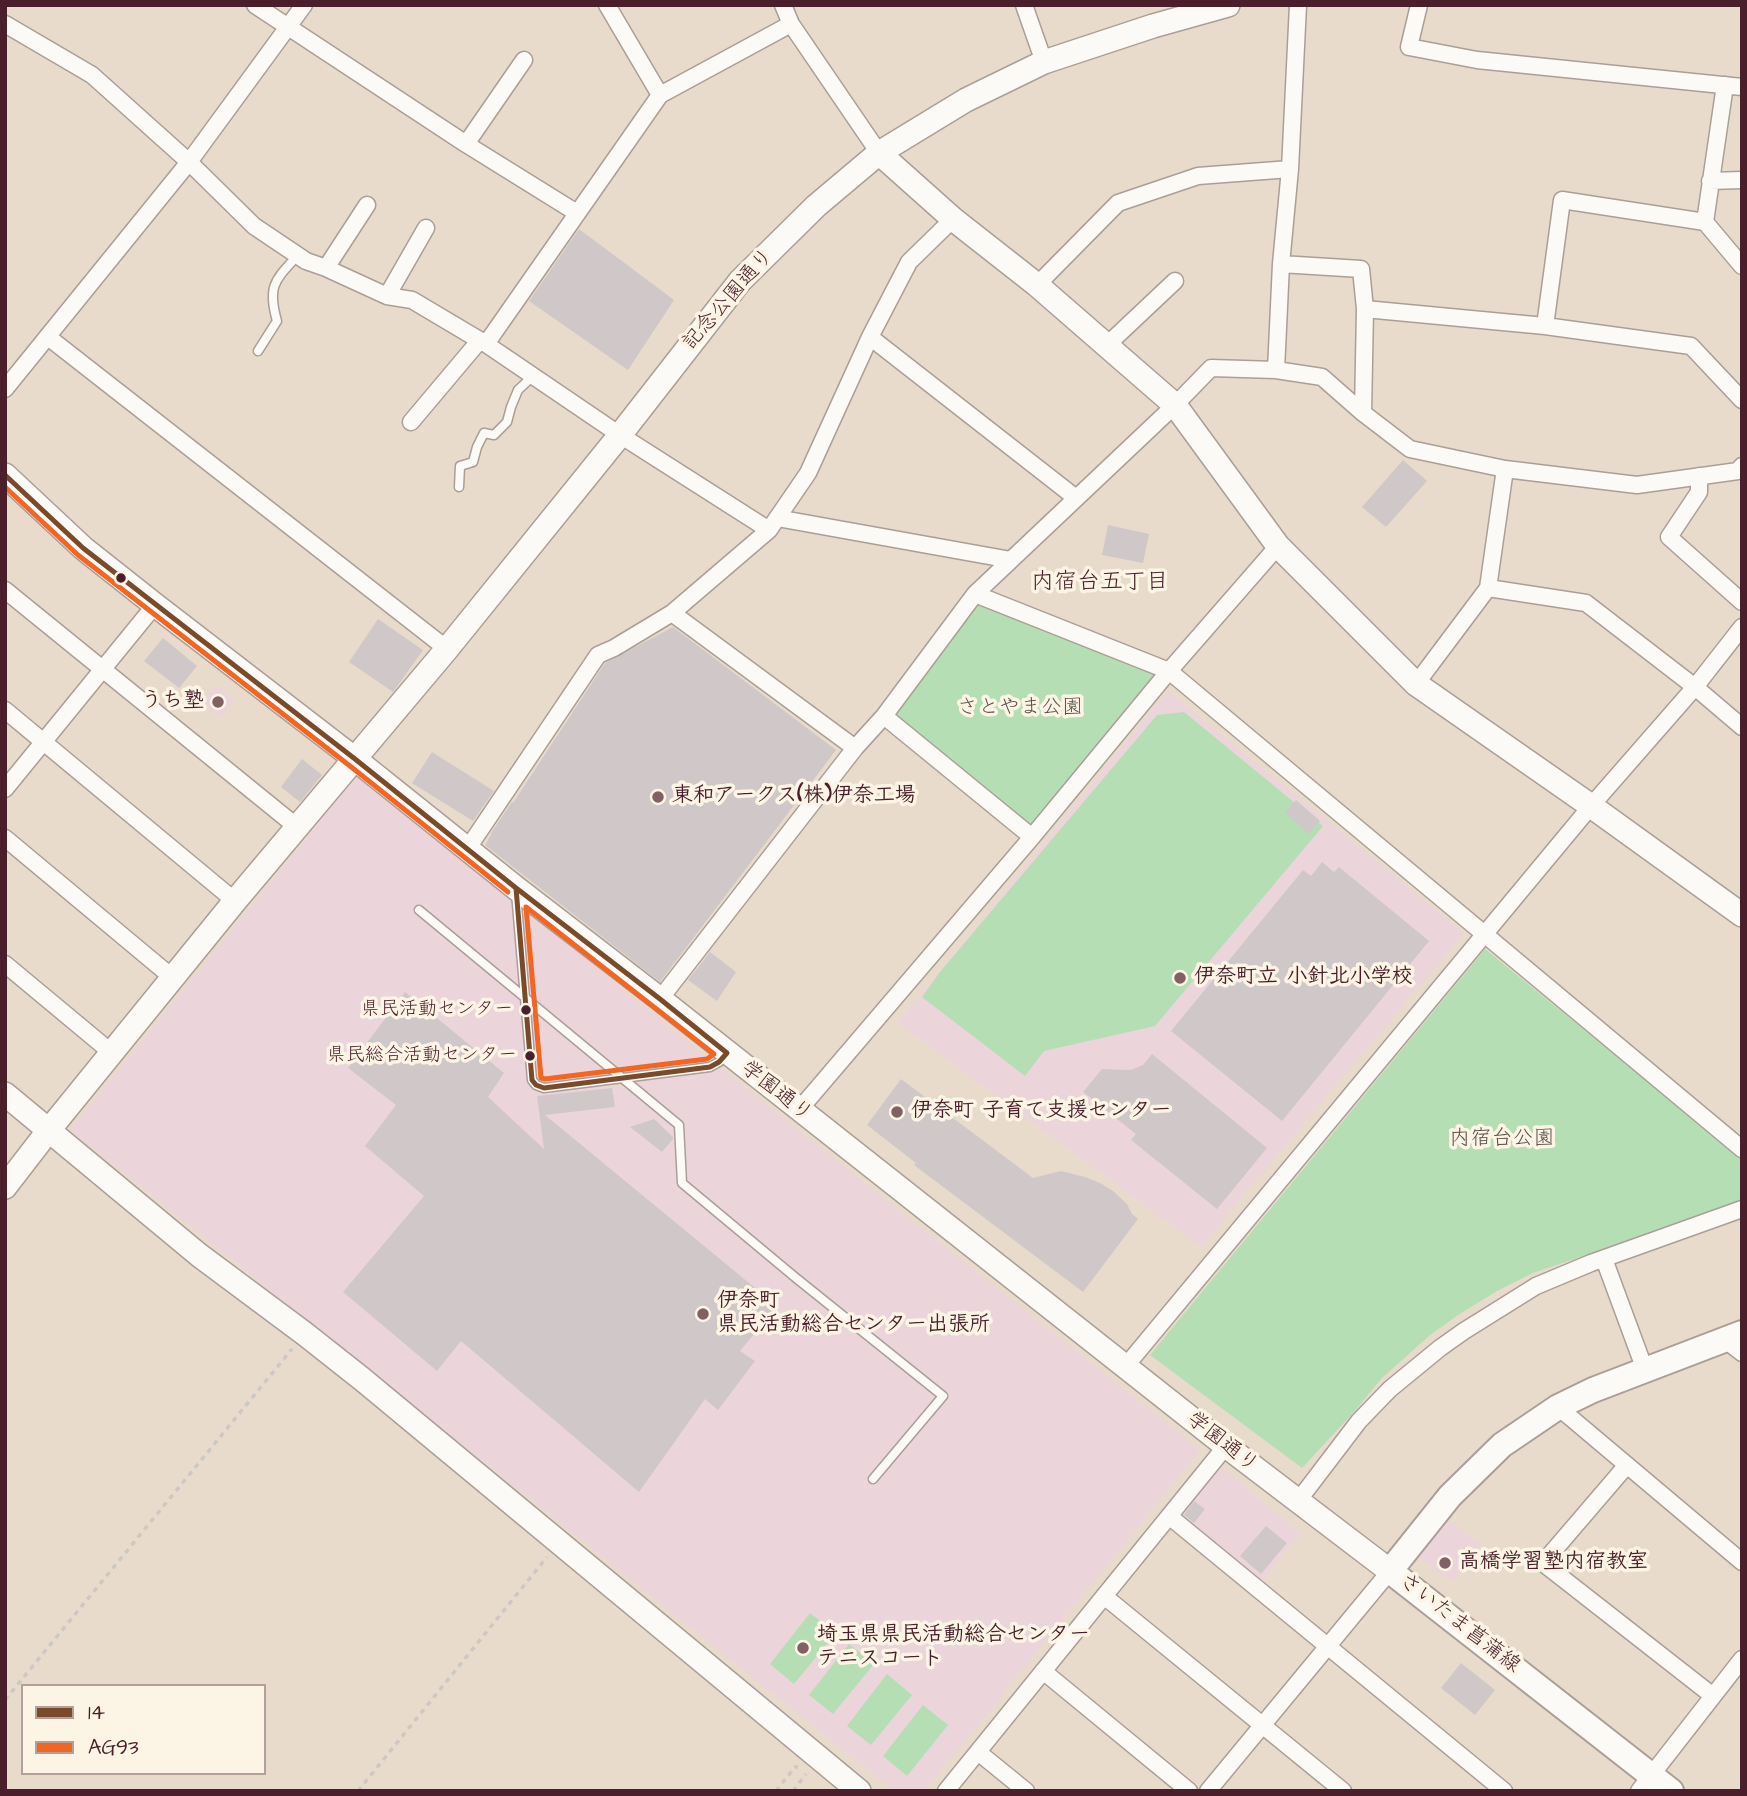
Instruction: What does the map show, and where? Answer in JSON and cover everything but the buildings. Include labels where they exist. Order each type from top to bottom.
[{"type":"main road","name":"さいたま菖蒲線","points":[[1671,1791],[1645,1783],[1390,1571],[1450,1496],[1502,1445],[1558,1407],[1644,1370],[1736,1342]]},
{"type":"street","points":[[255,5],[466,144],[577,213]]},
{"type":"street","points":[[5,389],[189,162],[304,5]]},
{"type":"street","points":[[607,5],[660,95]]},
{"type":"street","points":[[783,5],[791,24],[880,153],[953,219],[1037,285],[1175,405],[1278,546],[1416,684],[1742,915]]},
{"type":"street","points":[[1024,5],[1044,62]]},
{"type":"street","name":"記念公園通り","points":[[5,1187],[235,901],[447,649],[740,281],[816,206],[880,153],[966,100],[1044,62],[1153,26],[1228,5]]},
{"type":"street","points":[[1276,370],[1298,5]]},
{"type":"street","points":[[1419,5],[1409,47],[1477,60],[1742,87]]},
{"type":"street","points":[[5,24],[92,75],[189,162],[254,226],[306,261],[387,296],[411,300],[483,342],[620,435],[773,524],[1011,560]]},
{"type":"street","points":[[411,422],[483,342],[660,95],[791,24]]},
{"type":"street","points":[[466,144],[524,60]]},
{"type":"street","points":[[1704,222],[1725,85]]},
{"type":"street","points":[[1037,285],[1118,202],[1198,176],[1290,169]]},
{"type":"street","points":[[1710,181],[1742,180]]},
{"type":"street","points":[[1545,326],[1562,200],[1704,222],[1742,266]]},
{"type":"street","points":[[326,268],[367,205]]},
{"type":"street","points":[[468,848],[598,655],[672,613],[773,524],[808,473],[870,337],[909,262],[953,219]]},
{"type":"street","points":[[387,296],[426,228]]},
{"type":"street","points":[[1281,264],[1361,269],[1365,309],[1363,413]]},
{"type":"street","points":[[1106,346],[1175,281]]},
{"type":"street","points":[[1365,309],[1545,326],[1691,346],[1742,400]]},
{"type":"street","points":[[48,337],[447,649]]},
{"type":"street","points":[[870,337],[1076,498]]},
{"type":"street","points":[[660,999],[855,748],[884,716],[975,594],[1211,368],[1276,370],[1322,377],[1410,449],[1505,469],[1637,485],[1738,471],[1742,466]]},
{"type":"street","points":[[1416,684],[1488,588],[1505,469]]},
{"type":"street","name":"学園通り","points":[[5,475],[83,548],[155,606],[355,758],[1125,1367],[1390,1571]]},
{"type":"street","points":[[1699,476],[1699,492],[1668,537],[1742,602]]},
{"type":"street","points":[[799,1110],[1032,837],[1169,671],[1278,546]]},
{"type":"street","points":[[1488,588],[1586,603],[1742,727]]},
{"type":"street","points":[[5,590],[297,827]]},
{"type":"street","points":[[975,594],[1169,671],[1742,1149]]},
{"type":"street","points":[[5,789],[155,606]]},
{"type":"street","points":[[672,613],[855,748]]},
{"type":"street","points":[[1125,1367],[1591,806],[1695,687],[1742,627]]},
{"type":"street","points":[[5,710],[235,901]]},
{"type":"street","points":[[884,716],[1032,837]]},
{"type":"street","points":[[5,838],[173,978]]},
{"type":"street","points":[[5,964],[112,1053]]},
{"type":"street","points":[[5,1094],[199,1255],[304,1334],[559,1541],[859,1791]]},
{"type":"street","points":[[1298,1501],[1359,1421],[1390,1389],[1440,1348],[1536,1286],[1742,1209]]},
{"type":"street","points":[[1604,1259],[1644,1370]]},
{"type":"street","points":[[1558,1407],[1742,1562]]},
{"type":"street","points":[[946,1791],[1226,1446]]},
{"type":"street","points":[[1627,1465],[1543,1563],[1713,1696]]},
{"type":"street","points":[[1169,1516],[1504,1791]]},
{"type":"street","points":[[1208,1791],[1390,1571]]},
{"type":"street","points":[[1104,1596],[1343,1791]]},
{"type":"street","points":[[1645,1783],[1742,1659]]},
{"type":"street","points":[[1043,1671],[1189,1791]]},
{"type":"street","points":[[978,1752],[1026,1791]]},
{"type":"lane","points":[[258,351],[277,321],[271,302],[273,288],[283,271],[298,255]]},
{"type":"lane","points":[[459,487],[460,466],[473,463],[484,433],[494,435],[507,422],[510,407],[519,390],[533,376]]},
{"type":"lane","points":[[516,888],[532,1080],[536,1086],[544,1088],[710,1067],[727,1053]]},
{"type":"lane","points":[[419,910],[679,1125],[682,1183],[943,1396],[873,1479]]},
{"type":"path","points":[[5,1700],[304,1334]]},
{"type":"path","points":[[358,1791],[559,1541]]},
{"type":"path","points":[[776,1791],[796,1767],[802,1766]]},
{"type":"shaded area","name":"うち塾","points":[[216,685],[235,700],[221,718],[202,704]]},
{"type":"shaded area","name":"伊奈町立 小針北小学校","points":[[1168,691],[1464,933],[1200,1247],[898,1023]]},
{"type":"shaded area","points":[[358,774],[737,1081],[1200,1450],[925,1791],[894,1791],[70,1130]]},
{"type":"shaded area","points":[[1220,1466],[1301,1534],[1262,1582],[1177,1516]]},
{"type":"shaded area","points":[[1447,1519],[1481,1544],[1452,1582],[1418,1557]]},
{"type":"green space","name":"さとやま公園","points":[[975,594],[1169,671],[1032,837],[884,716]]},
{"type":"green space","points":[[1184,712],[1323,826],[1155,1026],[1044,1051],[1025,1076],[922,997],[940,972],[1157,715]]},
{"type":"green space","name":"内宿台公園","points":[[1485,949],[1742,1158],[1742,1203],[1533,1273],[1497,1291],[1429,1336],[1382,1378],[1302,1468],[1150,1355]]},
{"type":"green space","name":"埼玉県県民活動総合センター テニスコート","points":[[810,1613],[836,1633],[794,1684],[770,1664]]},
{"type":"green space","name":"埼玉県県民活動総合センター テニスコート","points":[[849,1644],[874,1664],[833,1714],[809,1695]]},
{"type":"green space","name":"埼玉県県民活動総合センター テニスコート","points":[[887,1674],[912,1695],[871,1745],[847,1726]]},
{"type":"green space","name":"埼玉県県民活動総合センター テニスコート","points":[[923,1705],[948,1725],[907,1776],[883,1756]]},
{"type":"transit line","name":"14","points":[[5,475],[83,548],[516,888]]},
{"type":"transit line","name":"AG93","points":[[5,487],[78,555],[508,892]]},
{"type":"transit line","name":"14","points":[[516,888],[660,999],[727,1053],[710,1067],[544,1088],[536,1085],[532,1080],[516,888]]},
{"type":"transit line","name":"AG93","points":[[526,907],[714,1054],[707,1059],[541,1078],[526,907]]},
{"type":"place","name":"うち塾","points":[[218,702]]},
{"type":"place","name":"東和アークス(株)伊奈工場","points":[[658,797]]},
{"type":"place","name":"伊奈町立 小針北小学校","points":[[1180,978]]},
{"type":"place","name":"県民活動センター","points":[[526,1010]]},
{"type":"place","name":"県民総合活動センター","points":[[530,1056]]},
{"type":"place","name":"伊奈町 子育て支援センター","points":[[897,1112]]},
{"type":"place","name":"伊奈町 県民活動総合センター出張所","points":[[703,1314]]},
{"type":"place","name":"高橋学習塾内宿教室","points":[[1445,1563]]},
{"type":"place","name":"埼玉県県民活動総合センター テニスコート","points":[[803,1648]]},
{"type":"district","name":"内宿台五丁目","points":[[1100,583]]}]
